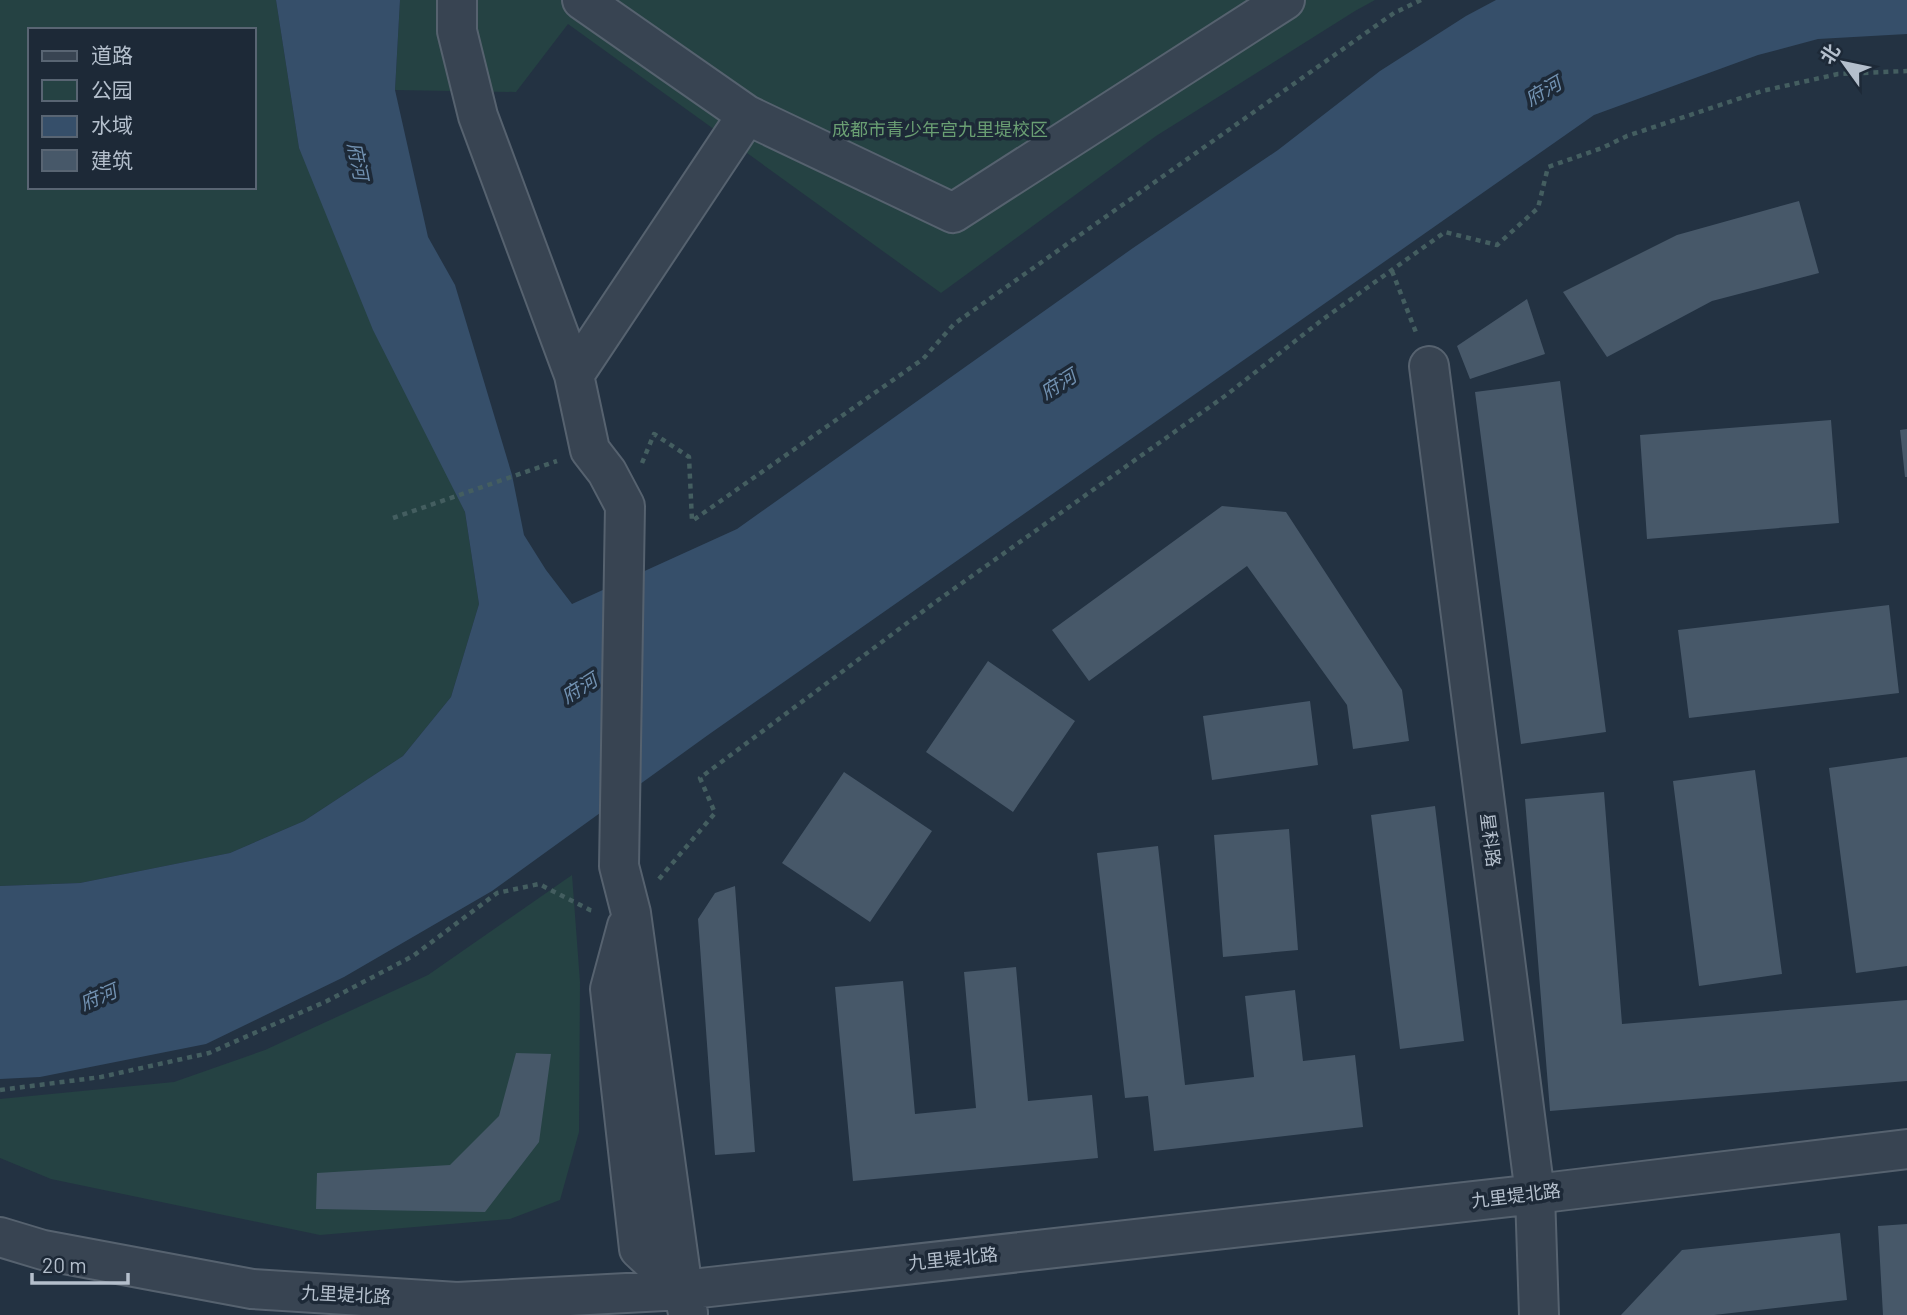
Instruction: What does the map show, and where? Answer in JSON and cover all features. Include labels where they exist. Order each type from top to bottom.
[{"type":"street","points":[[457,0],[457,31],[478,116],[574,375],[590,450],[607,472],[625,506],[619,866],[631,913],[685,1302]]},
{"type":"street","points":[[582,0],[747,115],[953,213],[1284,0]]},
{"type":"street","points":[[574,375],[747,115]]},
{"type":"street","name":"星科路","points":[[1429,366],[1535,1194],[1539,1315]]},
{"type":"street","name":"九里堤北路","points":[[0,1237],[43,1250],[252,1289],[457,1301],[685,1302],[1907,1149]]},
{"type":"path","points":[[625,506],[654,434],[689,457],[692,521],[923,359],[954,324],[1394,13],[1421,0]]},
{"type":"path","points":[[0,1090],[101,1077],[209,1053],[327,1001],[413,956],[497,893],[539,884],[590,910],[631,913],[715,813],[701,778],[934,603],[1225,396],[1322,320],[1445,232],[1497,245],[1538,208],[1548,167],[1627,136],[1762,91],[1838,74],[1907,71]]},
{"type":"path","points":[[1392,271],[1429,366]]},
{"type":"path","points":[[393,518],[538,467]]},
{"type":"green space","points":[[0,0],[276,0],[299,148],[465,512],[479,604],[451,697],[403,756],[304,821],[230,853],[80,883],[0,886]]},
{"type":"green space","name":"成都市青少年宫九里堤校区","points":[[400,0],[1375,0],[1156,136],[941,293],[568,24],[516,92],[395,90]]},
{"type":"green space","points":[[572,875],[580,982],[579,1132],[560,1200],[510,1219],[320,1235],[51,1179],[0,1158],[0,1099],[174,1082],[265,1050],[428,975]]},
{"type":"water","name":"府河","points":[[276,0],[400,0],[395,90],[428,237],[455,285],[512,475],[524,535],[572,604],[737,529],[1133,248],[1278,150],[1380,71],[1496,0],[1907,0],[1907,34],[1818,39],[1758,55],[1594,115],[708,735],[492,891],[344,977],[206,1044],[40,1077],[0,1079],[0,886],[80,883],[230,853],[304,821],[403,756],[451,697],[479,604],[465,512],[373,330],[299,148]]},
{"type":"building","points":[[1799,201],[1819,273],[1712,301],[1607,357],[1563,292],[1677,235]]},
{"type":"building","points":[[1527,299],[1545,354],[1470,379],[1457,346]]},
{"type":"building","points":[[1560,381],[1606,732],[1521,744],[1475,392]]},
{"type":"building","points":[[1831,420],[1839,523],[1647,539],[1640,435]]},
{"type":"building","points":[[1907,429],[1907,477],[1905,477],[1900,430]]},
{"type":"building","points":[[1222,506],[1286,512],[1402,690],[1409,741],[1353,749],[1347,705],[1247,566],[1089,681],[1052,630]]},
{"type":"building","points":[[1889,605],[1899,693],[1689,718],[1678,630]]},
{"type":"building","points":[[988,661],[1075,721],[1013,812],[926,752]]},
{"type":"building","points":[[1310,701],[1318,765],[1212,780],[1203,716]]},
{"type":"building","points":[[1907,757],[1907,966],[1856,973],[1829,768]]},
{"type":"building","points":[[1755,770],[1782,974],[1699,986],[1673,781]]},
{"type":"building","points":[[844,772],[932,831],[870,922],[782,863]]},
{"type":"building","points":[[1604,792],[1622,1024],[1907,1000],[1907,1081],[1550,1111],[1525,799]]},
{"type":"building","points":[[1435,806],[1464,1041],[1400,1049],[1371,815]]},
{"type":"building","points":[[1289,829],[1298,950],[1223,957],[1214,835]]},
{"type":"building","points":[[1158,846],[1185,1085],[1254,1077],[1245,996],[1295,990],[1303,1061],[1355,1055],[1363,1127],[1154,1151],[1148,1096],[1125,1098],[1097,853]]},
{"type":"building","points":[[735,886],[755,1152],[715,1155],[698,919],[715,893]]},
{"type":"building","points":[[1016,967],[1028,1101],[1092,1095],[1098,1158],[853,1181],[835,987],[903,981],[915,1114],[976,1108],[964,972]]},
{"type":"building","points":[[516,1053],[551,1054],[539,1142],[485,1212],[316,1209],[317,1173],[450,1165],[499,1116]]},
{"type":"building","points":[[1907,1224],[1907,1315],[1883,1315],[1878,1226]]},
{"type":"building","points":[[1840,1233],[1847,1300],[1714,1315],[1621,1315],[1682,1250]]}]
